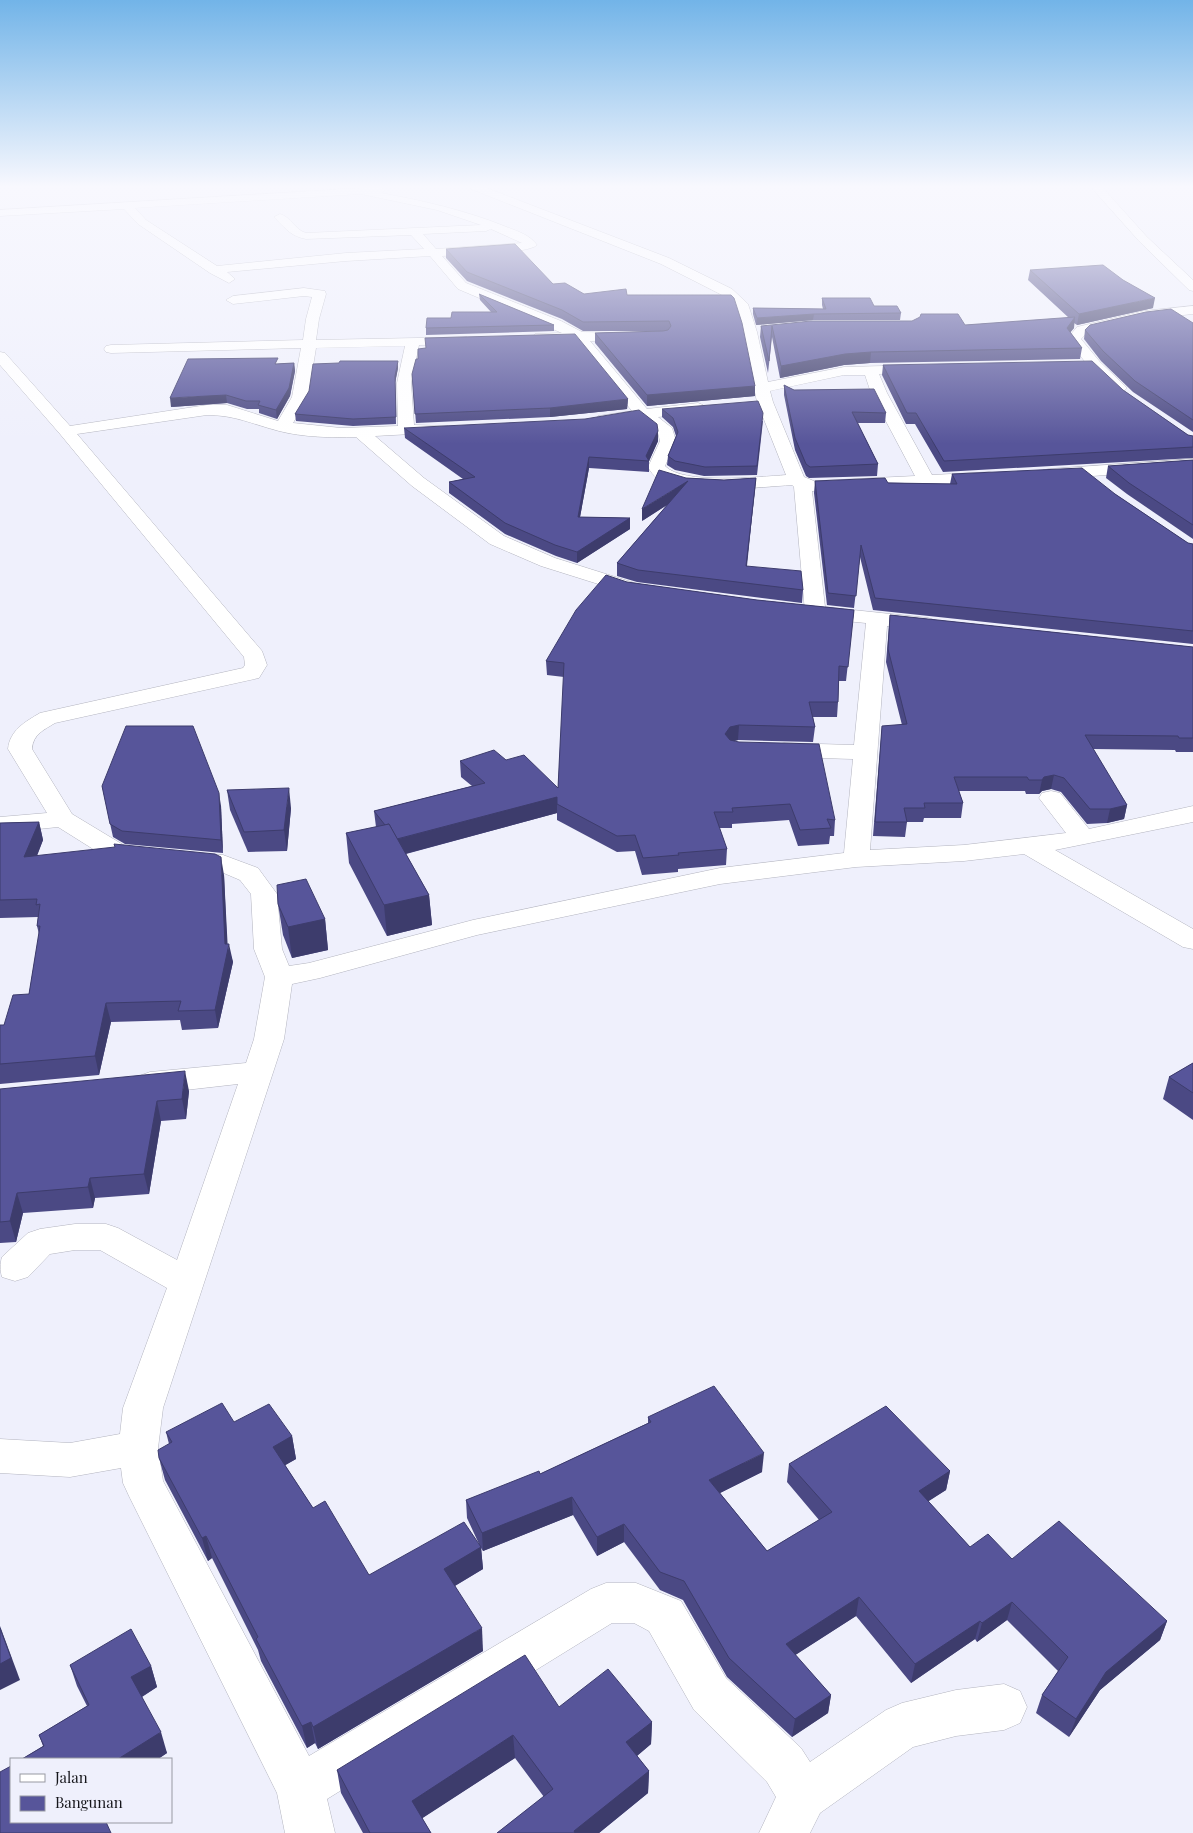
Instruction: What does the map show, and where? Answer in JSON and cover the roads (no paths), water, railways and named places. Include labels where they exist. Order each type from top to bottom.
[{"type":"street","points":[[218,273],[235,282]]},
{"type":"street","points":[[450,273],[462,286],[556,324],[580,336],[642,413],[666,431],[668,441],[656,467],[658,473],[664,477],[686,482],[799,483],[814,486],[1006,476]]},
{"type":"street","points":[[688,273],[727,292],[741,304],[750,332],[763,395],[799,483],[815,612]]},
{"type":"street","points":[[1178,273],[1193,287]]},
{"type":"street","points":[[233,300],[304,292],[320,294],[315,305],[300,399],[282,428]]},
{"type":"street","points":[[1162,298],[1193,310]]},
{"type":"street","points":[[1127,396],[1095,365],[1074,339],[1082,330],[1144,315],[1193,310]]},
{"type":"street","points":[[750,332],[766,329]]},
{"type":"street","points":[[527,338],[644,336]]},
{"type":"street","points":[[111,349],[480,340]]},
{"type":"street","points":[[406,430],[404,383],[413,342]]},
{"type":"street","points":[[0,356],[66,431],[254,656],[256,665],[251,673],[230,679],[48,718],[32,727],[21,739],[20,749],[63,819],[118,853],[223,863],[249,874],[264,894],[268,949],[279,976],[269,1038],[143,1408],[138,1448],[143,1483],[305,1821],[606,1603],[636,1603],[665,1616],[710,1694],[784,1765],[794,1815],[902,1726],[956,1713],[1004,1707]]},
{"type":"street","points":[[1076,365],[1095,365]]},
{"type":"street","points":[[746,404],[763,395],[835,373],[870,369],[929,368]]},
{"type":"street","points":[[870,369],[879,393],[926,480]]},
{"type":"street","points":[[859,393],[879,393]]},
{"type":"street","points":[[763,395],[801,394]]},
{"type":"street","points":[[585,422],[642,413],[718,406]]},
{"type":"street","points":[[66,431],[207,410],[227,410],[282,428],[362,434],[406,430],[460,429]]},
{"type":"street","points":[[362,434],[418,482],[497,540],[548,562],[634,590],[653,592]]},
{"type":"street","points":[[1035,474],[1193,464]]},
{"type":"street","points":[[1085,472],[1106,489]]},
{"type":"street","points":[[795,610],[945,626]]},
{"type":"street","points":[[856,859],[877,618]]},
{"type":"street","points":[[767,750],[865,752]]},
{"type":"street","points":[[1052,798],[1082,837]]},
{"type":"street","points":[[279,976],[310,972],[474,928],[720,876],[856,859],[964,853],[1028,845],[1082,837],[1193,814]]},
{"type":"street","points":[[0,825],[63,819]]},
{"type":"street","points":[[1028,845],[1193,941]]},
{"type":"street","points":[[119,1086],[258,1072]]},
{"type":"street","points":[[15,1267],[40,1242],[75,1237],[106,1237],[187,1282]]},
{"type":"street","points":[[0,1456],[70,1460],[138,1448]]}]
